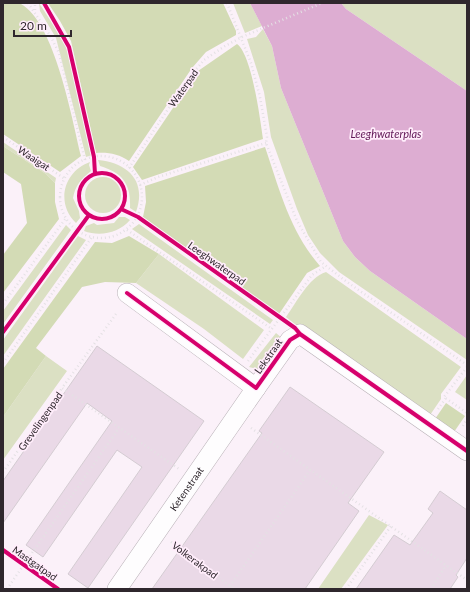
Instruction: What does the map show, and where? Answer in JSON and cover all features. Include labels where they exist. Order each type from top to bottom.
[{"type":"street","name":"Lekstraat","points":[[126,293],[256,388],[290,340],[300,334]]},
{"type":"street","points":[[300,334],[467,451]]},
{"type":"street","name":"Ketenstraat","points":[[117,589],[192,478],[256,388]]},
{"type":"path","points":[[28,3],[35,11],[59,53],[85,160]]},
{"type":"path","points":[[35,3],[35,11]]},
{"type":"path","points":[[227,3],[242,37],[251,63],[260,97],[267,137],[266,143],[297,221],[317,256],[326,266],[467,366],[444,397],[467,413]]},
{"type":"path","points":[[140,185],[158,177],[266,143]]},
{"type":"path","points":[[93,149],[94,163]]},
{"type":"path","points":[[94,157],[119,160],[129,168],[140,185],[142,201],[138,217],[127,230],[112,237],[92,237],[77,230],[66,218],[60,198],[65,179],[72,168],[85,160],[94,157]]},
{"type":"path","points":[[132,214],[144,221]]},
{"type":"path","points":[[3,304],[66,218]]},
{"type":"path","points":[[73,236],[81,225]]},
{"type":"path","points":[[127,230],[272,329]]},
{"type":"path","points":[[3,363],[92,237]]},
{"type":"path","points":[[246,363],[312,275],[326,266]]},
{"type":"path","points":[[274,313],[300,334]]},
{"type":"path","points":[[62,388],[192,478]]},
{"type":"path","points":[[236,417],[467,580]]},
{"type":"path","points":[[7,589],[119,428]]},
{"type":"path","points":[[230,586],[310,469]]},
{"type":"path","points":[[346,589],[391,526]]},
{"type":"path","points":[[430,589],[446,565]]},
{"type":"green space","points":[[3,3],[21,4],[33,14],[53,51],[67,97],[81,156],[60,172],[3,134]]},
{"type":"green space","points":[[39,3],[63,40],[68,52],[92,155],[86,157],[56,38],[40,11]]},
{"type":"green space","points":[[48,3],[223,3],[236,31],[236,35],[206,52],[192,68],[129,161],[113,154],[96,153],[71,41]]},
{"type":"green space","points":[[233,3],[250,3],[262,26],[245,33]]},
{"type":"green space","points":[[341,3],[467,3],[467,91],[346,9]]},
{"type":"green space","points":[[263,29],[272,46],[281,88],[343,241],[355,257],[370,271],[467,339],[467,360],[339,272],[320,253],[308,235],[271,137],[264,92],[247,39],[256,37]]},
{"type":"green space","points":[[237,44],[242,50],[251,74],[263,139],[142,180],[133,167],[198,71]]},
{"type":"green space","points":[[3,142],[56,178],[55,183],[46,174],[3,146]]},
{"type":"green space","points":[[3,146],[46,174],[55,183],[55,202],[59,219],[3,293],[3,255],[27,223],[21,184],[3,172]]},
{"type":"green space","points":[[265,147],[286,209],[301,239],[320,266],[307,273],[279,314],[143,217],[146,202],[145,186]]},
{"type":"green space","points":[[98,160],[118,165],[132,176],[137,183],[139,191],[139,201],[136,212],[130,208],[129,192],[124,181],[115,172],[100,166]]},
{"type":"green space","points":[[90,162],[89,165],[91,171],[79,183],[73,198],[79,211],[80,218],[76,223],[66,206],[64,197],[65,188],[74,173],[81,166]]},
{"type":"green space","points":[[107,177],[116,182],[120,188],[120,202],[116,208],[107,213],[99,213],[90,208],[86,202],[85,191],[90,182],[96,178]]},
{"type":"green space","points":[[119,217],[125,217],[130,220],[115,231],[96,234],[84,231],[86,226],[94,223],[97,225],[114,223]]},
{"type":"green space","points":[[139,224],[273,320],[270,324],[132,229]]},
{"type":"green space","points":[[66,225],[71,230],[3,324],[3,311]]},
{"type":"green space","points":[[78,236],[86,240],[3,356],[3,340]]},
{"type":"green space","points":[[129,236],[159,254],[136,283],[105,282],[82,287],[36,348],[46,356],[3,417],[3,369],[95,242],[112,243]]},
{"type":"green space","points":[[159,254],[264,330],[243,359],[204,329],[136,283]]},
{"type":"green space","points":[[326,272],[461,367],[441,394],[441,399],[428,418],[320,344],[286,317],[308,285],[314,279]]},
{"type":"green space","points":[[276,333],[283,339],[263,366],[257,369],[249,367]]},
{"type":"green space","points":[[46,356],[67,371],[3,460],[3,417]]},
{"type":"green space","points":[[467,375],[467,400],[455,392]]},
{"type":"green space","points":[[446,403],[465,416],[454,432],[435,419]]},
{"type":"green space","points":[[369,515],[388,525],[341,589],[318,589]]},
{"type":"water","name":"Leeghwaterplas","points":[[250,3],[341,3],[346,9],[467,91],[467,339],[370,271],[355,257],[343,241],[281,88],[272,46]]},
{"type":"building","points":[[97,346],[204,421],[88,588],[68,574],[142,467],[117,450],[43,557],[26,545],[112,421],[87,403],[3,523],[3,481]]},
{"type":"building","points":[[290,387],[384,452],[348,503],[359,511],[305,589],[152,589],[262,433],[259,431]]},
{"type":"building","points":[[440,491],[467,510],[467,558],[456,575],[458,577],[450,589],[356,589],[394,535],[410,545],[433,513],[428,509]]},
{"type":"cycle path","points":[[44,3],[69,47],[94,157],[95,174]]},
{"type":"cycle path","points":[[102,173],[115,177],[121,183],[125,196],[121,209],[115,215],[102,219],[89,215],[83,209],[79,196],[83,183],[89,177],[102,173]]},
{"type":"cycle path","name":"Leeghwaterpad","points":[[121,209],[138,217],[295,328],[300,334]]},
{"type":"cycle path","points":[[3,332],[89,215]]},
{"type":"cycle path","points":[[127,293],[256,388],[290,340],[300,334],[467,451]]},
{"type":"cycle path","name":"Mastgatpad","points":[[3,550],[58,589]]}]
